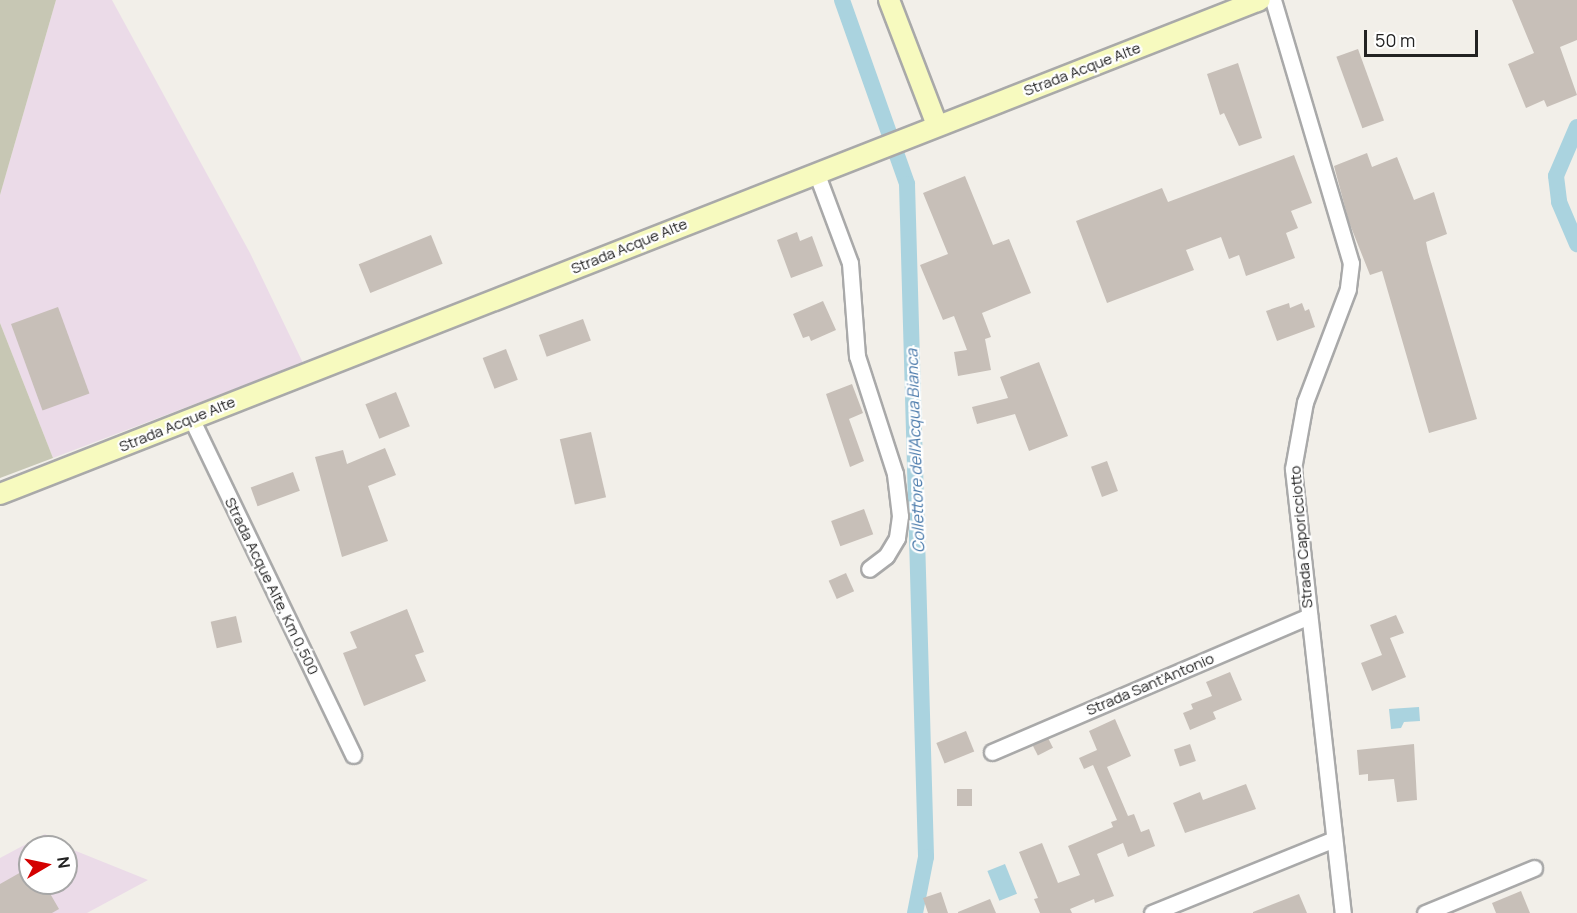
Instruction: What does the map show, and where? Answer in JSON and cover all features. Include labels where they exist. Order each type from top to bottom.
[{"type":"main road","points":[[889,0],[937,125]]},
{"type":"main road","name":"Strada Acque Alte","points":[[0,494],[816,172],[1260,0]]},
{"type":"street","name":"Strada Caporicciotto","points":[[1273,0],[1351,263],[1348,289],[1308,390],[1296,441],[1294,488],[1343,913]]},
{"type":"street","points":[[816,172],[850,263],[858,364],[895,474],[900,516],[897,538],[886,556],[869,568]]},
{"type":"street","name":"Strada Acque Alte, Km 0,500","points":[[191,418],[353,755]]},
{"type":"street","name":"Strada Sant'Antonio","points":[[992,752],[1308,616]]},
{"type":"street","points":[[1152,913],[1334,839]]},
{"type":"street","points":[[1425,913],[1533,868]]},
{"type":"shaded area","points":[[0,0],[56,0],[0,195]]},
{"type":"shaded area","points":[[56,0],[112,0],[250,253],[303,363],[53,458],[0,323],[0,195]]},
{"type":"shaded area","points":[[0,323],[53,458],[0,478]]},
{"type":"shaded area","points":[[18,848],[18,895],[78,895],[78,852],[148,880],[87,913],[0,913],[0,858]]},
{"type":"water","points":[[1419,707],[1420,721],[1404,722],[1401,728],[1391,729],[1389,709]]},
{"type":"water","points":[[1005,864],[1017,894],[999,901],[987,871]]},
{"type":"building","points":[[1512,0],[1577,0],[1577,40],[1560,47],[1577,95],[1547,107],[1544,100],[1526,108],[1508,64],[1534,53]]},
{"type":"building","points":[[1358,49],[1384,120],[1362,128],[1336,57]]},
{"type":"building","points":[[1238,63],[1262,138],[1239,146],[1224,113],[1220,115],[1207,74]]},
{"type":"building","points":[[1367,153],[1372,167],[1397,157],[1414,200],[1434,192],[1447,234],[1426,242],[1477,419],[1429,433],[1382,271],[1370,275],[1349,222],[1334,166]]},
{"type":"building","points":[[1294,155],[1312,203],[1291,211],[1298,228],[1286,233],[1295,258],[1246,276],[1239,255],[1229,259],[1221,237],[1186,250],[1194,270],[1107,303],[1076,221],[1162,188],[1168,202]]},
{"type":"building","points":[[965,176],[993,245],[1009,239],[1031,293],[982,313],[991,337],[985,339],[991,370],[958,376],[954,352],[967,350],[954,316],[943,320],[920,265],[948,254],[923,193]]},
{"type":"building","points":[[797,232],[800,241],[812,236],[823,266],[791,278],[777,240]]},
{"type":"building","points":[[431,235],[443,264],[370,293],[359,264]]},
{"type":"building","points":[[823,301],[836,330],[811,341],[809,336],[803,338],[793,314]]},
{"type":"building","points":[[1289,303],[1290,308],[1302,303],[1305,311],[1309,309],[1315,327],[1277,341],[1266,311]]},
{"type":"building","points":[[58,307],[89,393],[42,411],[11,324]]},
{"type":"building","points":[[583,319],[591,341],[547,357],[539,335]]},
{"type":"building","points":[[506,349],[518,380],[494,389],[483,358]]},
{"type":"building","points":[[1039,362],[1068,436],[1029,451],[1015,414],[977,424],[972,407],[1008,398],[1000,377]]},
{"type":"building","points":[[852,384],[863,413],[849,419],[864,461],[850,467],[826,394]]},
{"type":"building","points":[[396,392],[410,426],[379,439],[365,404]]},
{"type":"building","points":[[591,432],[606,497],[575,504],[560,439]]},
{"type":"building","points":[[385,448],[396,475],[368,486],[388,541],[342,557],[315,457],[343,450],[347,464]]},
{"type":"building","points":[[1107,461],[1118,491],[1102,497],[1091,467]]},
{"type":"building","points":[[293,472],[300,491],[258,506],[251,487]]},
{"type":"building","points":[[864,509],[873,534],[840,546],[831,521]]},
{"type":"building","points":[[846,573],[854,591],[837,599],[829,581]]},
{"type":"building","points":[[407,609],[424,652],[415,655],[426,681],[364,706],[343,653],[357,648],[350,632]]},
{"type":"building","points":[[1396,615],[1404,633],[1390,638],[1406,677],[1372,691],[1361,663],[1382,655],[1370,625]]},
{"type":"building","points":[[236,616],[242,642],[217,648],[211,622]]},
{"type":"building","points":[[1230,672],[1242,700],[1213,712],[1216,719],[1190,730],[1183,713],[1193,709],[1191,704],[1212,696],[1206,682]]},
{"type":"building","points":[[1115,719],[1131,756],[1107,767],[1128,816],[1134,814],[1141,832],[1149,829],[1155,846],[1128,857],[1123,843],[1097,854],[1114,896],[1095,903],[1094,899],[1070,909],[1072,913],[1040,913],[1034,899],[1038,898],[1019,852],[1042,843],[1058,883],[1080,875],[1068,846],[1113,827],[1111,822],[1117,820],[1093,765],[1084,769],[1079,758],[1097,750],[1089,731]]},
{"type":"building","points":[[966,731],[974,751],[945,763],[936,743]]},
{"type":"building","points":[[1048,738],[1053,748],[1038,756],[1033,746]]},
{"type":"building","points":[[1190,744],[1196,761],[1180,767],[1174,750]]},
{"type":"building","points":[[1414,744],[1417,800],[1397,802],[1394,779],[1368,781],[1368,774],[1359,775],[1357,750]]},
{"type":"building","points":[[1246,784],[1256,809],[1185,833],[1173,803],[1200,792],[1203,800]]},
{"type":"building","points":[[957,789],[972,789],[972,806],[957,806]]},
{"type":"building","points":[[18,874],[18,895],[51,895],[59,909],[52,913],[0,913],[0,884]]},
{"type":"building","points":[[1521,891],[1530,913],[1496,913],[1492,903]]},
{"type":"building","points":[[941,892],[948,913],[928,913],[923,898]]},
{"type":"building","points":[[1299,894],[1307,913],[1253,913],[1253,912]]},
{"type":"building","points":[[990,899],[996,913],[958,913],[958,912]]},
{"type":"waterway","name":"Collettore dell'Acqua Bianca","points":[[842,0],[907,184],[926,857],[915,913]]},
{"type":"waterway","points":[[1577,127],[1556,176],[1559,202],[1577,244]]}]
